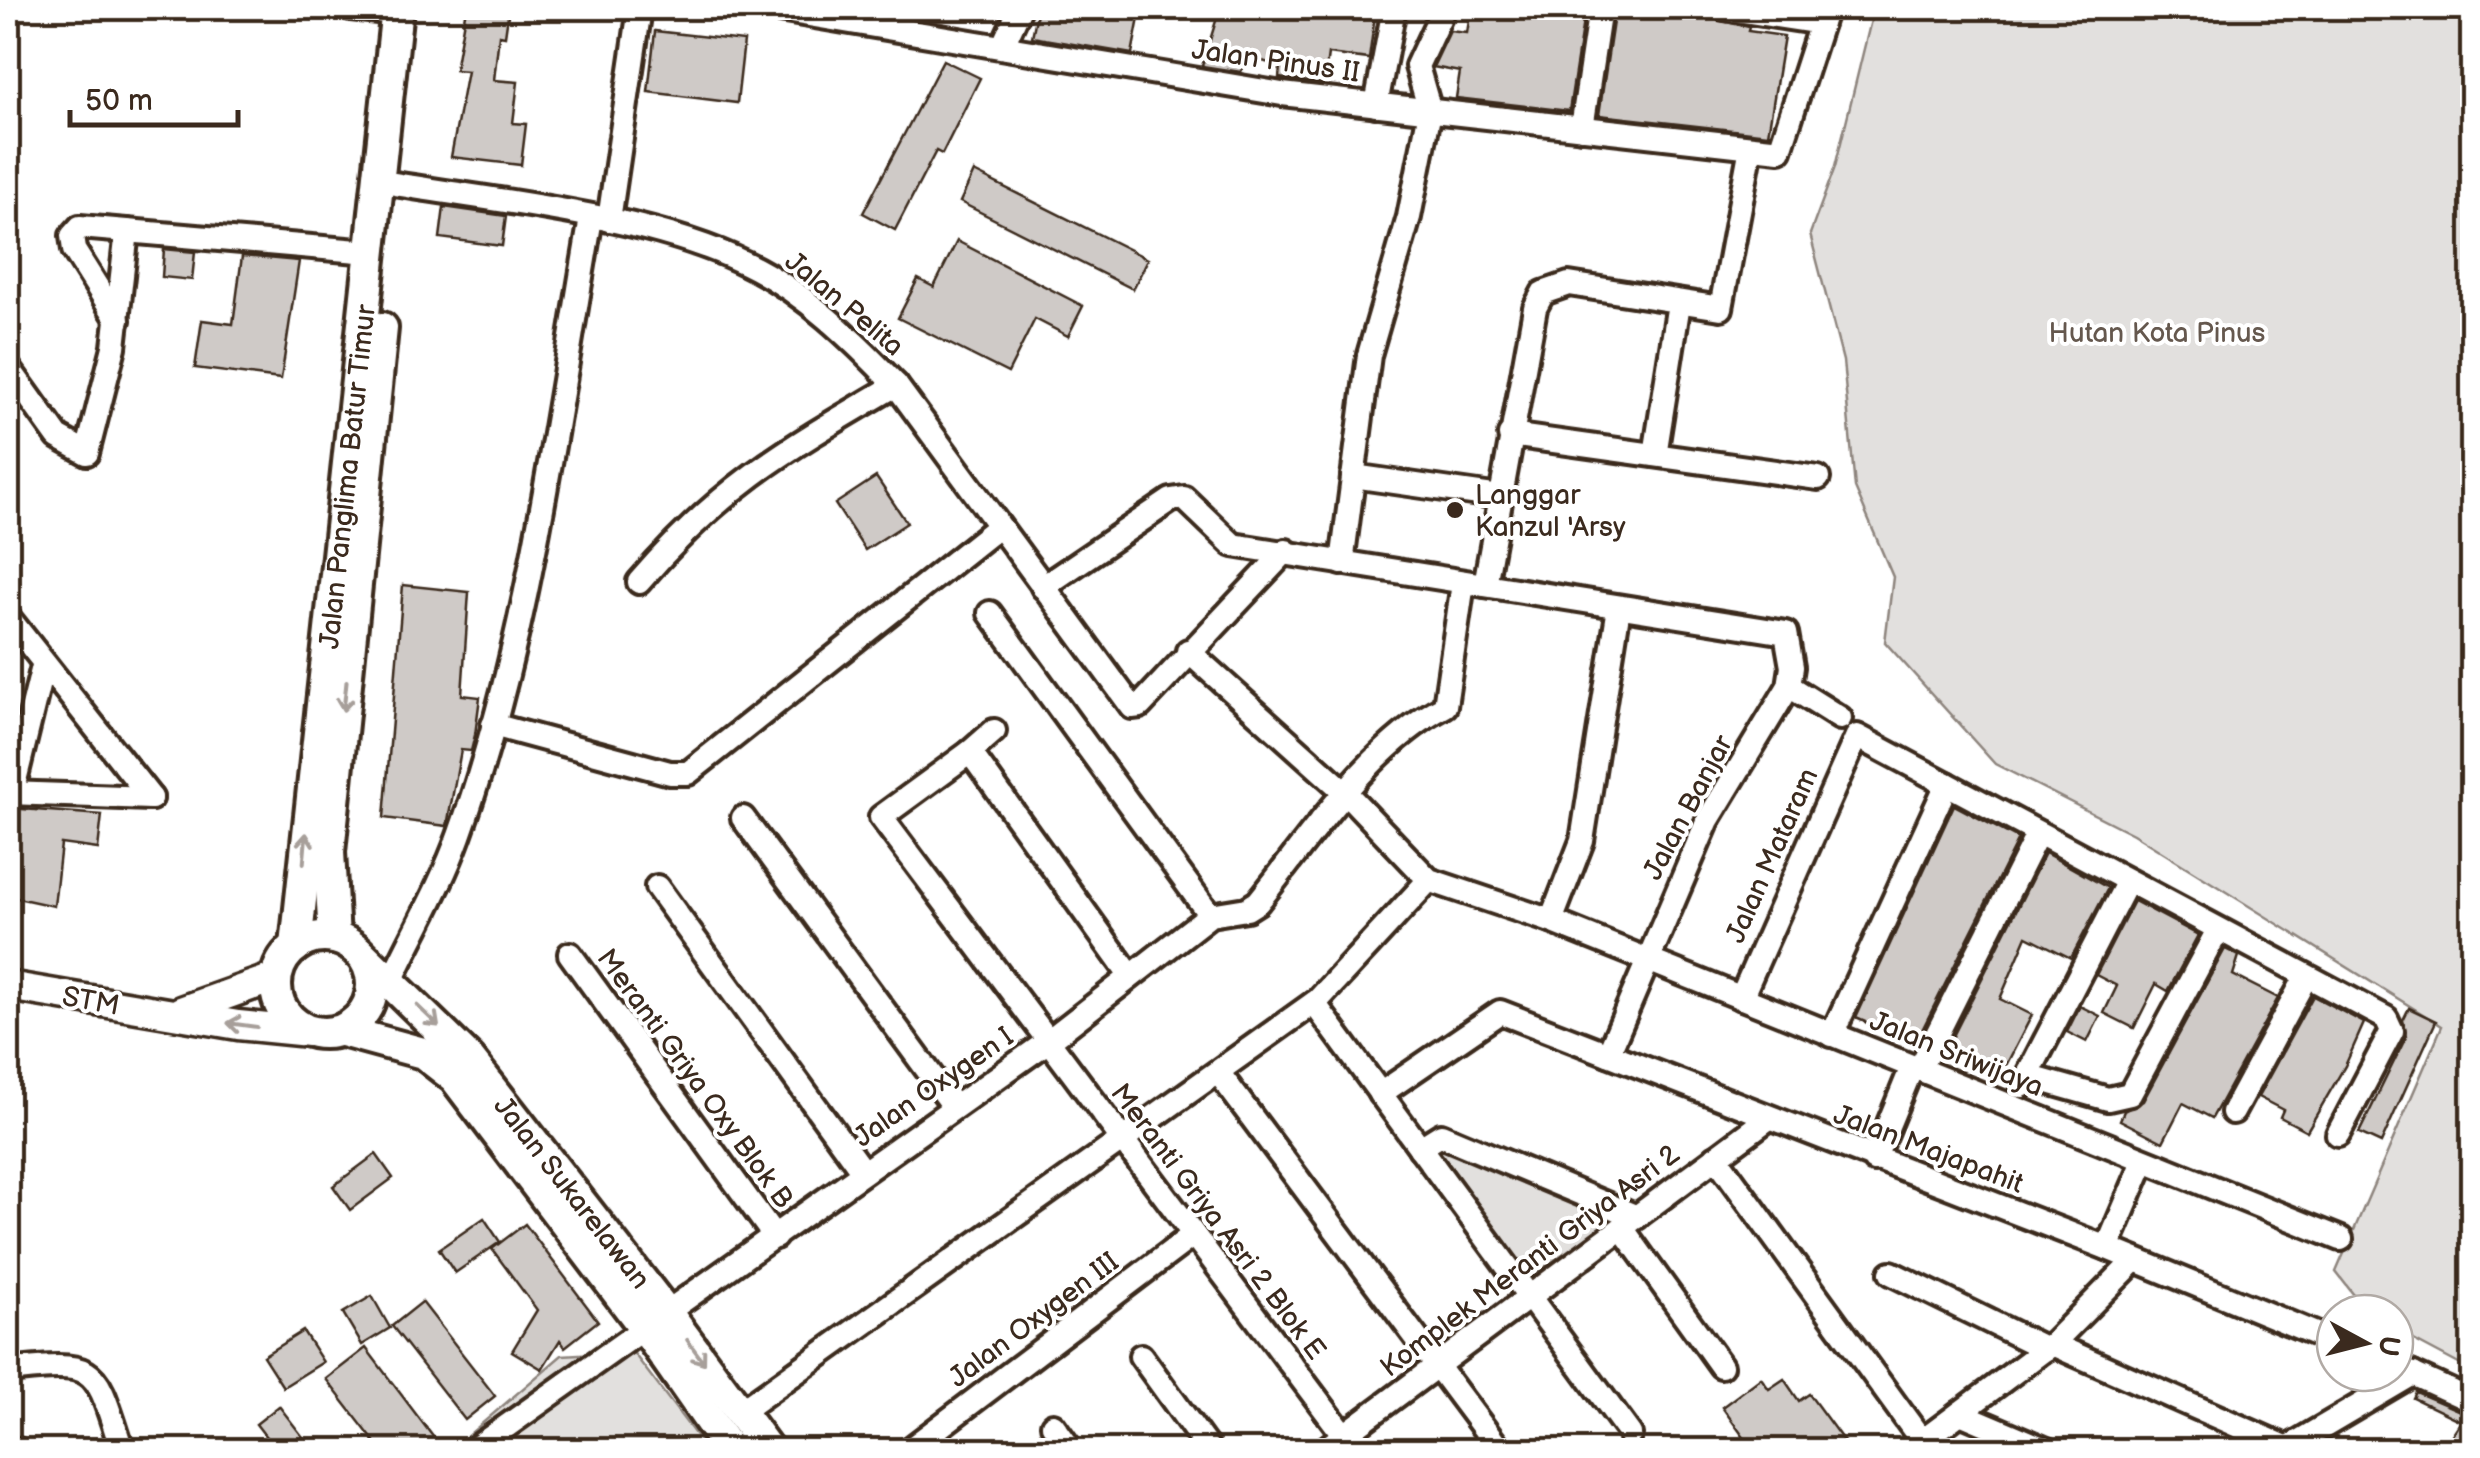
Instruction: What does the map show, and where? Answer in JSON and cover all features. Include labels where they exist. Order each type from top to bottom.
[{"type":"main road","name":"Jalan Panglima Batur Timur","points":[[345,944],[329,852],[395,184],[404,9]]},
{"type":"main road","name":"Jalan Panglima Batur Timur","points":[[296,946],[370,252],[404,9]]},
{"type":"main road","points":[[345,944],[372,978],[371,994],[355,1022],[342,1030],[309,1032],[282,1010],[276,977],[296,946],[345,944]]},
{"type":"main road","name":"Jalan Sukarelawan","points":[[345,944],[390,981],[469,1059],[655,1319],[730,1450]]},
{"type":"main road","name":"Jalan Sukarelawan","points":[[342,1030],[423,1053],[455,1078],[655,1319],[740,1412],[768,1450]]},
{"type":"street","points":[[351,8],[404,9]]},
{"type":"street","points":[[390,981],[458,839],[493,725],[535,545],[640,8]]},
{"type":"street","name":"Jalan Pinus II","points":[[767,8],[832,12],[1282,94],[1780,150],[1824,15]]},
{"type":"street","points":[[1002,46],[1020,8]]},
{"type":"street","points":[[1376,105],[1394,8]]},
{"type":"street","points":[[1342,563],[1369,355],[1408,217],[1430,111],[1418,66],[1444,8]]},
{"type":"street","points":[[1582,128],[1600,8]]},
{"type":"street","points":[[1739,9],[1824,15]]},
{"type":"street","points":[[1346,793],[1422,715],[1445,706],[1474,584],[1500,497],[1535,308],[1543,293],[1569,284],[1721,308],[1751,147]]},
{"type":"street","name":"Jalan Pelita","points":[[395,184],[600,219],[748,264],[791,292],[896,386],[1132,707],[1140,706],[1188,651]]},
{"type":"street","points":[[118,320],[71,243],[80,227],[370,252]]},
{"type":"street","points":[[8,368],[58,437],[86,453],[118,320],[127,231]]},
{"type":"street","points":[[1654,455],[1679,303]]},
{"type":"street","points":[[640,582],[680,534],[742,479],[896,386]]},
{"type":"street","points":[[1510,435],[1818,478]]},
{"type":"street","points":[[1353,476],[1500,497]]},
{"type":"street","points":[[1043,587],[1170,500],[1184,498],[1233,545],[1786,633],[1792,667],[1789,686],[1840,718]]},
{"type":"street","points":[[493,725],[670,773],[688,773],[998,527]]},
{"type":"street","points":[[1286,551],[1188,651],[1346,793],[1429,880],[1551,921],[1582,841],[1619,606]]},
{"type":"street","points":[[990,613],[1210,914]]},
{"type":"street","points":[[8,617],[151,798],[10,793],[43,666]]},
{"type":"street","name":"Jalan Banjar","points":[[1608,1054],[1708,820],[1789,686]]},
{"type":"street","points":[[994,732],[970,752],[1129,974]]},
{"type":"street","name":"Jalan Mataram","points":[[1740,998],[1857,736],[1947,784]]},
{"type":"street","name":"Meranti Griya Asri 2 Blok E","points":[[970,752],[882,819],[1349,1443]]},
{"type":"street","points":[[1832,1035],[1947,784],[2386,1018],[2393,1028],[2338,1134]]},
{"type":"street","name":"Jalan Oxygen I","points":[[474,1450],[953,1105],[1047,1042],[1210,914],[1247,909],[1258,902],[1346,793]]},
{"type":"street","points":[[743,818],[953,1105]]},
{"type":"street","points":[[1874,1160],[1916,1068],[2038,832]]},
{"type":"street","points":[[740,1412],[1314,1004],[1429,880]]},
{"type":"street","points":[[2011,1107],[2128,881]]},
{"type":"street","points":[[657,887],[863,1172]]},
{"type":"street","name":"Jalan Sriwijaya","points":[[1551,921],[2341,1239]]},
{"type":"street","points":[[2027,1076],[2108,1099],[2130,1094],[2218,930]]},
{"type":"street","name":"Meranti Griya Oxy Blok B","points":[[570,954],[774,1237]]},
{"type":"street","points":[[175,1013],[276,977]]},
{"type":"street","points":[[2233,1112],[2306,977]]},
{"type":"street","name":"STM","points":[[8,986],[309,1032]]},
{"type":"street","points":[[1314,1004],[1630,1434]]},
{"type":"street","name":"Jalan Majapahit","points":[[1380,1094],[1500,1012],[2107,1248],[2315,1334]]},
{"type":"street","points":[[1218,1072],[1500,1450]]},
{"type":"street","name":"Komplek Meranti Griya Asri 2","points":[[1324,1450],[1349,1443],[1439,1365],[1769,1118]]},
{"type":"street","points":[[1420,1148],[1443,1136],[1630,1222],[1722,1366]]},
{"type":"street","points":[[1716,1158],[1916,1446],[1968,1417],[2049,1346],[2135,1260]]},
{"type":"street","points":[[2107,1248],[2144,1161]]},
{"type":"street","name":"Jalan Oxygen III","points":[[909,1450],[1192,1235]]},
{"type":"street","points":[[1891,1272],[2286,1449],[2370,1393]]},
{"type":"street","points":[[1141,1356],[1209,1450]]},
{"type":"street","points":[[8,1371],[62,1365],[86,1370],[102,1388],[122,1450]]},
{"type":"street","points":[[2415,1375],[2472,1401]]},
{"type":"street","points":[[1968,1417],[1998,1450]]},
{"type":"street","points":[[1968,1417],[2046,1450]]},
{"type":"street","points":[[1053,1425],[1071,1450]]},
{"type":"street","points":[[8,1449],[18,1450]]},
{"type":"green space","name":"Hutan Kota Pinus","points":[[1874,8],[2472,8],[2472,1371],[2415,1341],[2415,1293],[2352,1293],[2336,1272],[2442,1026],[2133,834],[1995,764],[1885,642],[1893,577],[1855,488],[1843,361],[1810,234],[1835,167]]},
{"type":"green space","points":[[1430,1142],[1615,1217],[1527,1280]]},
{"type":"green space","points":[[632,1351],[707,1450],[451,1450],[562,1355]]},
{"type":"building","points":[[466,8],[509,8],[505,36],[499,35],[494,80],[518,82],[513,123],[526,124],[521,165],[451,157],[467,71],[455,70]]},
{"type":"building","points":[[1038,8],[1141,8],[1132,54],[1032,37]]},
{"type":"building","points":[[1220,8],[1376,8],[1369,59],[1328,54],[1324,84],[1279,78],[1280,67],[1246,55],[1241,72],[1202,66]]},
{"type":"building","points":[[1471,8],[1585,8],[1569,111],[1456,98],[1460,72],[1433,67],[1450,31],[1467,33]]},
{"type":"building","points":[[1615,8],[1668,9],[1749,27],[1748,31],[1784,36],[1768,134],[1599,115]]},
{"type":"building","points":[[655,31],[744,41],[737,103],[648,92]]},
{"type":"building","points":[[943,60],[980,78],[942,154],[936,151],[895,230],[863,213]]},
{"type":"building","points":[[974,172],[1148,259],[1133,289],[960,202]]},
{"type":"building","points":[[444,207],[506,216],[502,246],[440,238]]},
{"type":"building","points":[[957,241],[1083,306],[1068,336],[1035,319],[1008,373],[898,318],[918,279],[934,287]]},
{"type":"building","points":[[164,249],[195,252],[192,280],[162,277]]},
{"type":"building","points":[[242,256],[299,261],[281,379],[195,368],[202,320],[233,324]]},
{"type":"building","points":[[876,477],[907,523],[865,550],[835,504]]},
{"type":"building","points":[[403,585],[469,592],[462,695],[480,697],[471,751],[461,750],[447,826],[384,818]]},
{"type":"building","points":[[1954,805],[2018,839],[1919,1036],[1915,1034],[1911,1042],[1856,1018]]},
{"type":"building","points":[[8,808],[102,815],[98,849],[61,844],[54,906],[8,896]]},
{"type":"building","points":[[2045,853],[2108,888],[2071,958],[2027,936],[2000,999],[2032,1015],[2000,1077],[1946,1050]]},
{"type":"building","points":[[2134,901],[2198,935],[2168,991],[2156,984],[2134,1028],[2104,1013],[2117,986],[2096,975]]},
{"type":"building","points":[[2225,949],[2239,956],[2233,975],[2278,998],[2212,1118],[2183,1103],[2163,1142],[2120,1120],[2124,1111],[2143,1101]]},
{"type":"building","points":[[2313,996],[2364,1023],[2345,1066],[2307,1131],[2280,1117],[2283,1110],[2258,1097]]},
{"type":"building","points":[[2080,1006],[2100,1016],[2087,1042],[2067,1032]]},
{"type":"building","points":[[2409,1008],[2436,1021],[2381,1143],[2359,1133],[2406,1037],[2403,1020]]},
{"type":"building","points":[[376,1154],[393,1178],[350,1210],[333,1186]]},
{"type":"building","points":[[484,1218],[500,1242],[455,1273],[439,1249]]},
{"type":"building","points":[[525,1224],[598,1321],[565,1347],[560,1340],[542,1369],[512,1351],[537,1310],[492,1249]]},
{"type":"building","points":[[372,1296],[390,1328],[362,1345],[343,1313]]},
{"type":"building","points":[[422,1302],[495,1396],[465,1420],[392,1326]]},
{"type":"building","points":[[303,1331],[323,1362],[283,1387],[263,1356]]},
{"type":"building","points":[[366,1348],[434,1438],[418,1450],[381,1450],[326,1379]]},
{"type":"building","points":[[1761,1378],[1769,1389],[1784,1379],[1799,1401],[1809,1394],[1850,1450],[1753,1450],[1722,1407]]},
{"type":"building","points":[[2416,1392],[2472,1416],[2472,1440],[2466,1450],[2442,1450],[2461,1421],[2413,1398]]},
{"type":"building","points":[[279,1406],[313,1450],[276,1450],[256,1424]]},
{"type":"place","name":"Langgar Kanzul 'Arsy","points":[[1455,510]]}]
